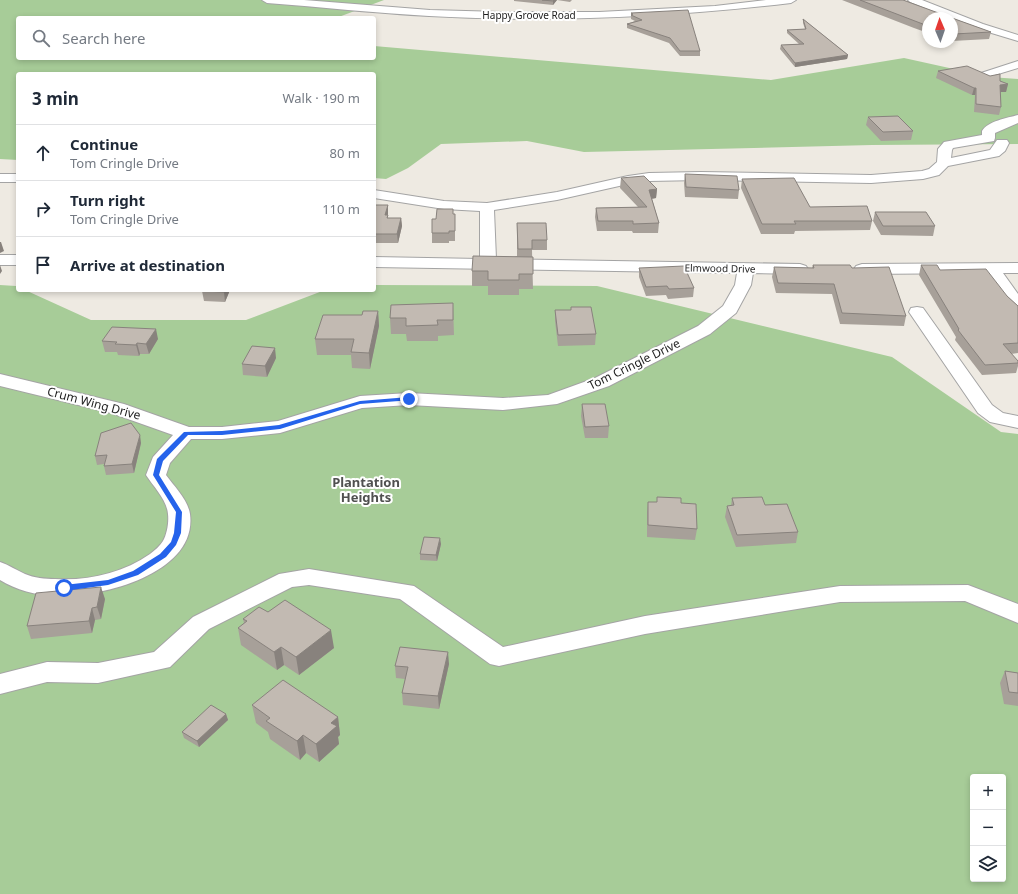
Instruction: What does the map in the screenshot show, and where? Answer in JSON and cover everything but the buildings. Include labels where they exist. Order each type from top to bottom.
[{"type":"street","name":"Happy Groove Road","points":[[267,0],[422,12],[509,15],[599,14],[715,9],[791,0]]},
{"type":"street","points":[[914,0],[979,26],[1018,38]]},
{"type":"street","points":[[984,75],[1018,64]]},
{"type":"street","points":[[989,138],[988,131],[999,125],[1018,119]]},
{"type":"street","points":[[376,194],[444,205],[487,207],[557,196],[628,180],[650,177],[701,176],[810,180],[871,179],[923,175],[934,172],[944,163],[994,153],[1007,144],[989,138],[949,145],[945,150],[944,163]]},
{"type":"street","points":[[0,178],[16,178]]},
{"type":"street","points":[[487,207],[488,264]]},
{"type":"street","points":[[0,260],[16,260]]},
{"type":"street","name":"Elmwood Drive","points":[[376,262],[816,269]]},
{"type":"street","points":[[992,268],[1018,306]]},
{"type":"street","points":[[848,269],[1018,268]]},
{"type":"street","name":"Tom Cringle Drive","points":[[186,433],[222,433],[280,427],[360,402],[409,399],[503,404],[550,400],[602,382],[704,330],[730,310],[743,286],[745,269]]},
{"type":"street","points":[[917,312],[985,409],[997,418],[1018,422]]},
{"type":"street","name":"Crum Wing Drive","points":[[0,380],[89,399],[155,420],[186,433]]},
{"type":"street","points":[[0,570],[6,575],[34,585],[64,588],[108,582],[136,573],[163,556],[174,543],[177,533],[179,512],[156,475],[160,461],[186,433]]},
{"type":"street","points":[[0,684],[48,672],[98,673],[161,660],[201,623],[288,580],[309,577],[406,592],[499,657],[645,625],[840,594],[968,593],[1018,614]]},
{"type":"green space","points":[[0,0],[384,0],[341,16],[16,16],[16,60],[376,60],[376,46],[771,80],[904,58],[990,77],[1018,79],[1018,144],[872,145],[584,152],[527,141],[441,144],[408,168],[386,179],[376,178],[376,72],[16,72],[16,160],[0,159]]},
{"type":"green space","points":[[0,285],[16,286],[16,292],[29,292],[91,320],[246,320],[320,292],[376,292],[376,285],[597,286],[892,357],[1001,432],[1018,434],[1018,894],[0,894]]},
{"type":"district","name":"Plantation Heights","points":[[366,490]]},
{"type":"route","points":[[64,588],[108,582],[136,573],[163,556],[174,543],[177,533],[179,512],[170,495],[156,475],[160,461],[186,433],[222,433],[280,427],[360,402],[409,399]]}]
